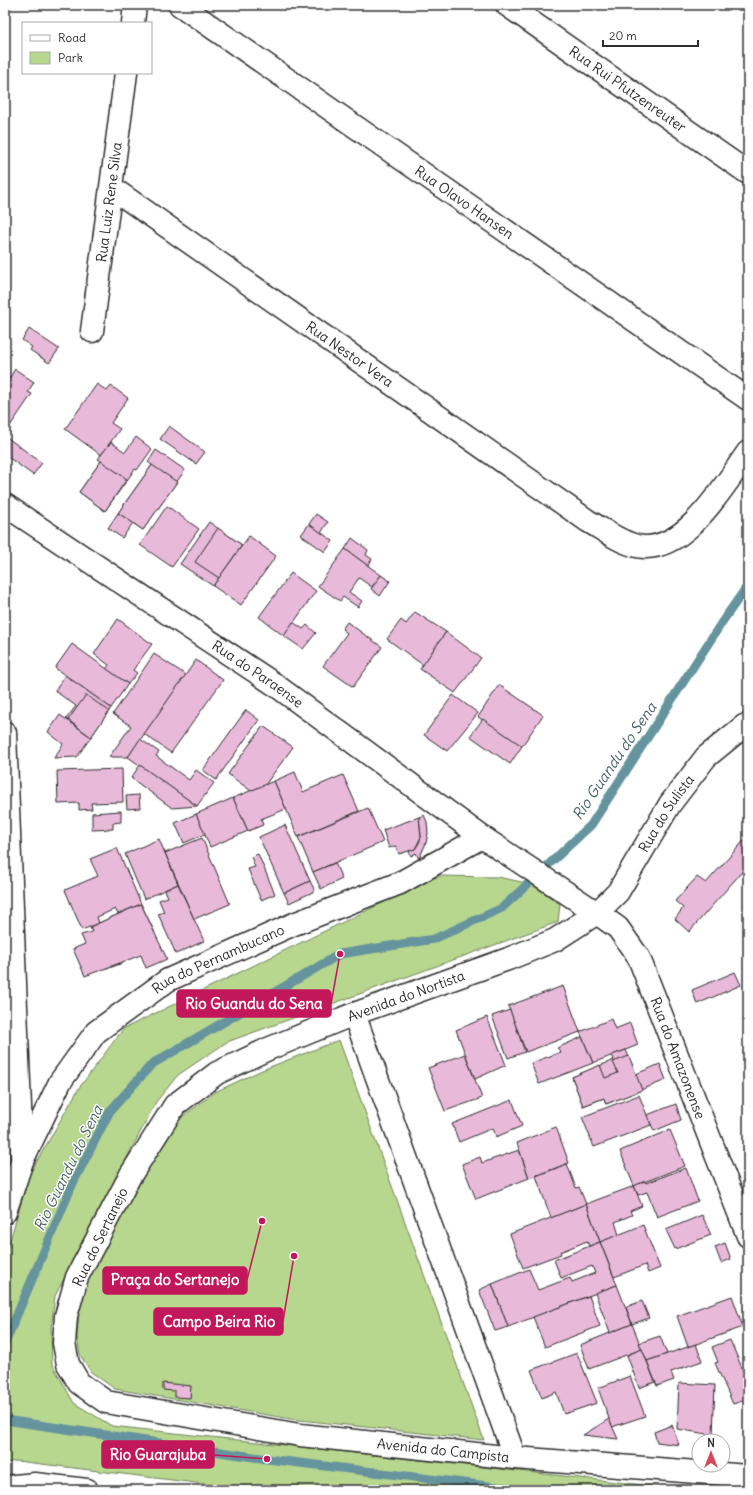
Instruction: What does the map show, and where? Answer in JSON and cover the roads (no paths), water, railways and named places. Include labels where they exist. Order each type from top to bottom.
[{"type":"street","points":[[133,22],[135,5]]},
{"type":"street","name":"Rua Olavo Hansen","points":[[180,5],[748,399]]},
{"type":"street","name":"Rua Rui Pfutzenreuter","points":[[507,5],[748,173]]},
{"type":"street","name":"Rua Luiz Rene Silva","points":[[92,331],[126,74]]},
{"type":"street","name":"Rua Nestor Vera","points":[[112,188],[588,521],[618,540],[638,546],[652,547],[668,543],[691,526],[748,452]]},
{"type":"street","name":"Rua do Paraense","points":[[5,505],[274,684],[482,837],[578,901]]},
{"type":"street","name":"Rua do Sulista","points":[[597,913],[618,892],[670,804],[706,757],[744,726],[748,725]]},
{"type":"street","name":"Rua do Pernambucano","points":[[5,733],[22,1160]]},
{"type":"street","name":"Rua do Pernambucano","points":[[5,1212],[22,1160],[60,1082],[96,1032],[168,980],[294,924],[400,883],[482,837]]},
{"type":"street","name":"Rua do Amazonense","points":[[578,901],[618,928],[639,958],[748,1236]]},
{"type":"street","name":"Avenida do Nortista","points":[[174,1105],[217,1073],[268,1048],[354,1014],[555,940],[597,913]]},
{"type":"street","points":[[354,1014],[515,1458]]},
{"type":"street","name":"Rua do Sertanejo","points":[[139,1408],[106,1402],[79,1383],[68,1364],[64,1343],[66,1316],[77,1277],[130,1176],[174,1105]]},
{"type":"street","name":"Avenida do Campista","points":[[139,1408],[300,1435],[515,1458],[748,1476]]},
{"type":"street","points":[[5,1487],[35,1484],[87,1490]]},
{"type":"waterway","name":"Rio Guandu do Sena","points":[[5,1343],[73,1183],[110,1111],[152,1064],[340,954],[434,939],[502,908],[591,825],[722,622],[748,585]]},
{"type":"waterway","points":[[5,1420],[267,1459],[521,1490]]},
{"type":"place","name":"Rio Guandu do Sena","points":[[340,954]]},
{"type":"place","name":"Praça do Sertanejo","points":[[262,1221]]},
{"type":"place","name":"Campo Beira Rio","points":[[294,1256]]},
{"type":"place","name":"Rio Guarajuba","points":[[267,1459]]}]
